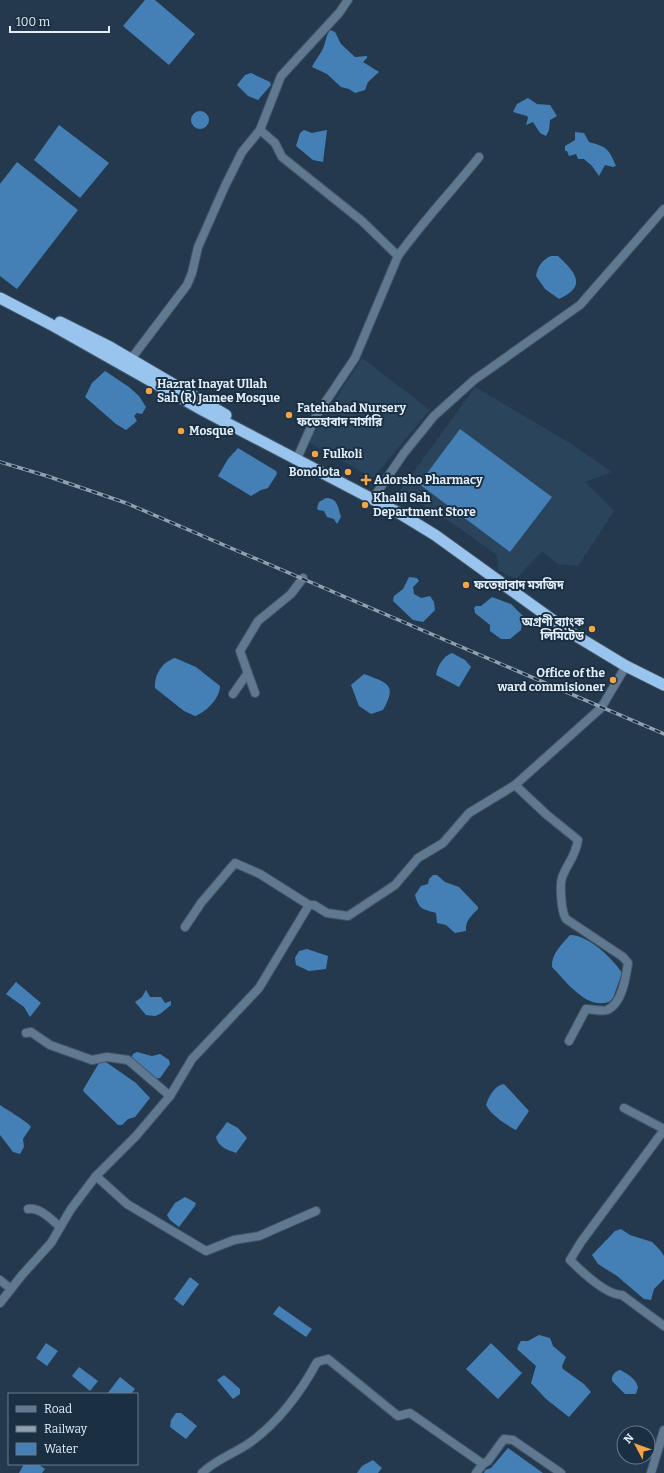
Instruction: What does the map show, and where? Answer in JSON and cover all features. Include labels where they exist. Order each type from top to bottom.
[{"type":"highway","points":[[0,293],[64,323],[131,359],[232,419],[376,494],[448,539],[594,641],[664,679]]},
{"type":"highway","points":[[0,298],[50,324],[204,412],[399,513],[435,535],[568,631],[626,666],[664,685]]},
{"type":"street","points":[[131,359],[187,285],[192,274],[198,246],[242,152],[260,130],[281,76],[339,13],[348,0]]},
{"type":"street","points":[[260,130],[275,143],[282,158],[362,221],[398,256]]},
{"type":"street","points":[[299,454],[316,416],[355,358],[398,256],[419,227],[446,198],[479,157]]},
{"type":"street","points":[[376,494],[404,453],[434,416],[474,380],[580,305],[664,209]]},
{"type":"street","points":[[255,693],[247,674],[240,650],[247,636],[258,621],[291,594],[303,578]]},
{"type":"street","points":[[185,927],[201,903],[235,863],[260,874],[309,905],[314,905],[327,913],[348,916],[395,885],[418,858],[443,843],[469,813],[515,784],[601,708],[626,666]]},
{"type":"street","points":[[233,694],[247,674]]},
{"type":"street","points":[[515,784],[547,815],[578,840],[573,860],[562,876],[561,906],[566,919],[623,957],[628,963],[626,981],[616,1001],[608,1010],[586,1009],[569,1041]]},
{"type":"street","points":[[0,1304],[51,1243],[71,1209],[96,1176],[136,1136],[170,1096],[192,1058],[259,988],[309,905]]},
{"type":"street","points":[[26,1033],[31,1032],[50,1045],[92,1060],[107,1057],[128,1060],[170,1096]]},
{"type":"street","points":[[624,1108],[664,1129],[581,1242],[570,1260],[585,1275],[616,1295],[622,1295],[664,1326]]},
{"type":"street","points":[[96,1176],[127,1204],[206,1251],[234,1240],[259,1236],[316,1211]]},
{"type":"street","points":[[28,1209],[33,1208],[48,1216],[60,1227]]},
{"type":"street","points":[[0,1280],[11,1289]]},
{"type":"street","points":[[202,1473],[209,1466],[249,1443],[271,1425],[306,1384],[318,1362],[328,1359],[398,1416],[410,1413],[483,1464]]},
{"type":"street","points":[[651,1473],[664,1430]]},
{"type":"street","points":[[476,1473],[483,1464],[488,1461],[504,1440],[513,1440],[561,1473]]},
{"type":"shaded area","points":[[362,358],[430,410],[373,478],[308,442]]},
{"type":"shaded area","points":[[475,387],[570,443],[612,472],[585,482],[614,511],[578,566],[558,564],[542,551],[516,579],[498,570],[497,555],[452,523],[400,491]]},
{"type":"water","points":[[145,0],[155,0],[195,34],[169,65],[123,26]]},
{"type":"water","points":[[330,30],[335,32],[341,44],[355,57],[367,56],[363,62],[379,72],[368,82],[365,90],[355,93],[349,89],[341,87],[327,74],[312,67],[323,49]]},
{"type":"water","points":[[251,73],[270,82],[271,85],[258,100],[248,96],[237,85],[245,75]]},
{"type":"water","points":[[528,98],[537,104],[550,105],[557,116],[550,120],[549,130],[546,136],[540,133],[533,122],[526,125],[528,118],[527,116],[513,112],[517,104]]},
{"type":"water","points":[[196,111],[204,111],[209,116],[207,127],[204,129],[196,129],[191,124],[191,116]]},
{"type":"water","points":[[59,125],[109,163],[80,198],[34,160]]},
{"type":"water","points":[[304,130],[312,133],[327,130],[323,162],[313,160],[296,146],[300,133]]},
{"type":"water","points":[[575,132],[584,133],[589,142],[604,147],[609,152],[616,166],[613,167],[605,165],[599,176],[592,166],[584,159],[578,159],[576,154],[569,156],[567,151],[565,151],[565,146],[575,140]]},
{"type":"water","points":[[17,162],[78,210],[17,289],[0,276],[0,184]]},
{"type":"water","points":[[551,256],[558,256],[573,273],[576,279],[576,284],[573,289],[559,299],[545,289],[536,276],[541,264],[545,259]]},
{"type":"water","points":[[105,371],[129,387],[139,396],[146,407],[142,414],[137,413],[134,416],[137,421],[126,430],[116,424],[85,397],[92,383]]},
{"type":"water","points":[[460,429],[552,497],[510,552],[419,484]]},
{"type":"water","points":[[238,448],[276,471],[277,474],[268,488],[251,496],[218,476],[228,459]]},
{"type":"water","points":[[326,498],[330,498],[337,504],[341,517],[337,524],[334,519],[327,517],[324,511],[318,510],[317,508],[319,502]]},
{"type":"water","points":[[409,577],[417,578],[419,581],[413,587],[414,594],[421,598],[430,596],[434,602],[435,610],[423,622],[413,620],[393,601],[394,596],[403,589]]},
{"type":"water","points":[[492,597],[511,604],[523,616],[521,630],[510,639],[501,639],[490,631],[490,625],[475,613],[474,608],[476,606],[481,606]]},
{"type":"water","points":[[452,653],[465,660],[471,667],[459,687],[436,675],[441,662]]},
{"type":"water","points":[[175,658],[196,667],[220,686],[218,695],[212,704],[195,716],[184,711],[155,688],[157,674],[166,663]]},
{"type":"water","points":[[364,674],[384,682],[388,686],[390,695],[383,710],[371,714],[359,706],[351,685]]},
{"type":"water","points":[[433,875],[437,875],[445,882],[459,887],[478,907],[468,921],[466,931],[455,933],[446,925],[437,923],[436,913],[425,910],[418,904],[415,895],[421,886],[428,884],[429,879]]},
{"type":"water","points":[[570,935],[577,936],[592,943],[613,961],[622,973],[613,998],[609,1002],[592,1002],[585,998],[577,993],[552,967],[555,954]]},
{"type":"water","points":[[307,949],[328,956],[326,969],[309,971],[296,965],[295,958],[299,951]]},
{"type":"water","points":[[16,982],[41,1003],[30,1017],[24,1007],[6,994]]},
{"type":"water","points":[[146,990],[150,997],[161,997],[165,1003],[171,1001],[171,1005],[155,1016],[146,1015],[135,1002],[142,997]]},
{"type":"water","points":[[137,1052],[152,1056],[160,1054],[169,1060],[170,1064],[160,1078],[154,1079],[131,1059],[133,1054]]},
{"type":"water","points":[[103,1060],[136,1083],[150,1098],[135,1117],[128,1119],[122,1125],[118,1125],[83,1090],[99,1063]]},
{"type":"water","points":[[504,1084],[529,1111],[516,1130],[495,1116],[486,1105],[490,1095],[495,1089]]},
{"type":"water","points":[[0,1105],[22,1119],[31,1127],[23,1139],[24,1147],[20,1154],[13,1152],[0,1135]]},
{"type":"water","points":[[227,1122],[238,1128],[247,1138],[236,1153],[221,1146],[216,1137]]},
{"type":"water","points":[[185,1197],[196,1203],[179,1227],[170,1220],[167,1215],[175,1203]]},
{"type":"water","points":[[621,1229],[630,1235],[652,1242],[664,1256],[664,1279],[654,1289],[651,1300],[644,1299],[617,1276],[598,1264],[592,1255],[615,1231]]},
{"type":"water","points":[[190,1277],[199,1284],[183,1306],[174,1299]]},
{"type":"water","points":[[279,1306],[312,1329],[306,1337],[273,1314]]},
{"type":"water","points":[[539,1335],[550,1338],[553,1346],[566,1357],[562,1366],[563,1369],[584,1384],[591,1392],[569,1417],[546,1399],[531,1383],[536,1366],[517,1349],[521,1341],[528,1341]]},
{"type":"water","points":[[46,1343],[58,1351],[47,1366],[36,1358]]},
{"type":"water","points":[[491,1343],[522,1373],[498,1399],[466,1369]]},
{"type":"water","points":[[79,1367],[98,1381],[90,1391],[72,1376]]},
{"type":"water","points":[[620,1370],[634,1379],[638,1387],[636,1394],[625,1394],[612,1381],[612,1377],[616,1371]]},
{"type":"water","points":[[224,1375],[240,1389],[240,1394],[233,1399],[217,1380]]},
{"type":"water","points":[[120,1377],[135,1389],[132,1393],[108,1393]]},
{"type":"water","points":[[176,1413],[181,1413],[197,1426],[186,1439],[170,1427],[171,1420]]},
{"type":"water","points":[[508,1448],[543,1473],[484,1473],[485,1470],[491,1468]]},
{"type":"water","points":[[373,1460],[382,1468],[378,1473],[357,1473],[362,1466]]},
{"type":"water","points":[[23,1465],[39,1465],[45,1469],[42,1473],[19,1473]]},
{"type":"railway","points":[[0,462],[47,476],[126,503],[664,734]]},
{"type":"place","name":"Hazrat Inayat Ullah Sah (R) Jamee Mosque","points":[[149,391]]},
{"type":"place","name":"Fatehabad Nursery ফতেহাবাদ নার্সারি","points":[[289,415]]},
{"type":"place","name":"Mosque","points":[[181,431]]},
{"type":"place","name":"Fulkoli","points":[[315,454]]},
{"type":"place","name":"Bonolota","points":[[348,472]]},
{"type":"place","name":"Adorsho Pharmacy","points":[[366,480]]},
{"type":"place","name":"Khalil Sah Department Store","points":[[365,505]]},
{"type":"place","name":"ফতেয়াবাদ মসজিদ","points":[[466,585]]},
{"type":"place","name":"অগ্রণী ব্যাংক লিমিটেড","points":[[592,629]]},
{"type":"place","name":"Office of the ward commisioner","points":[[613,680]]}]
